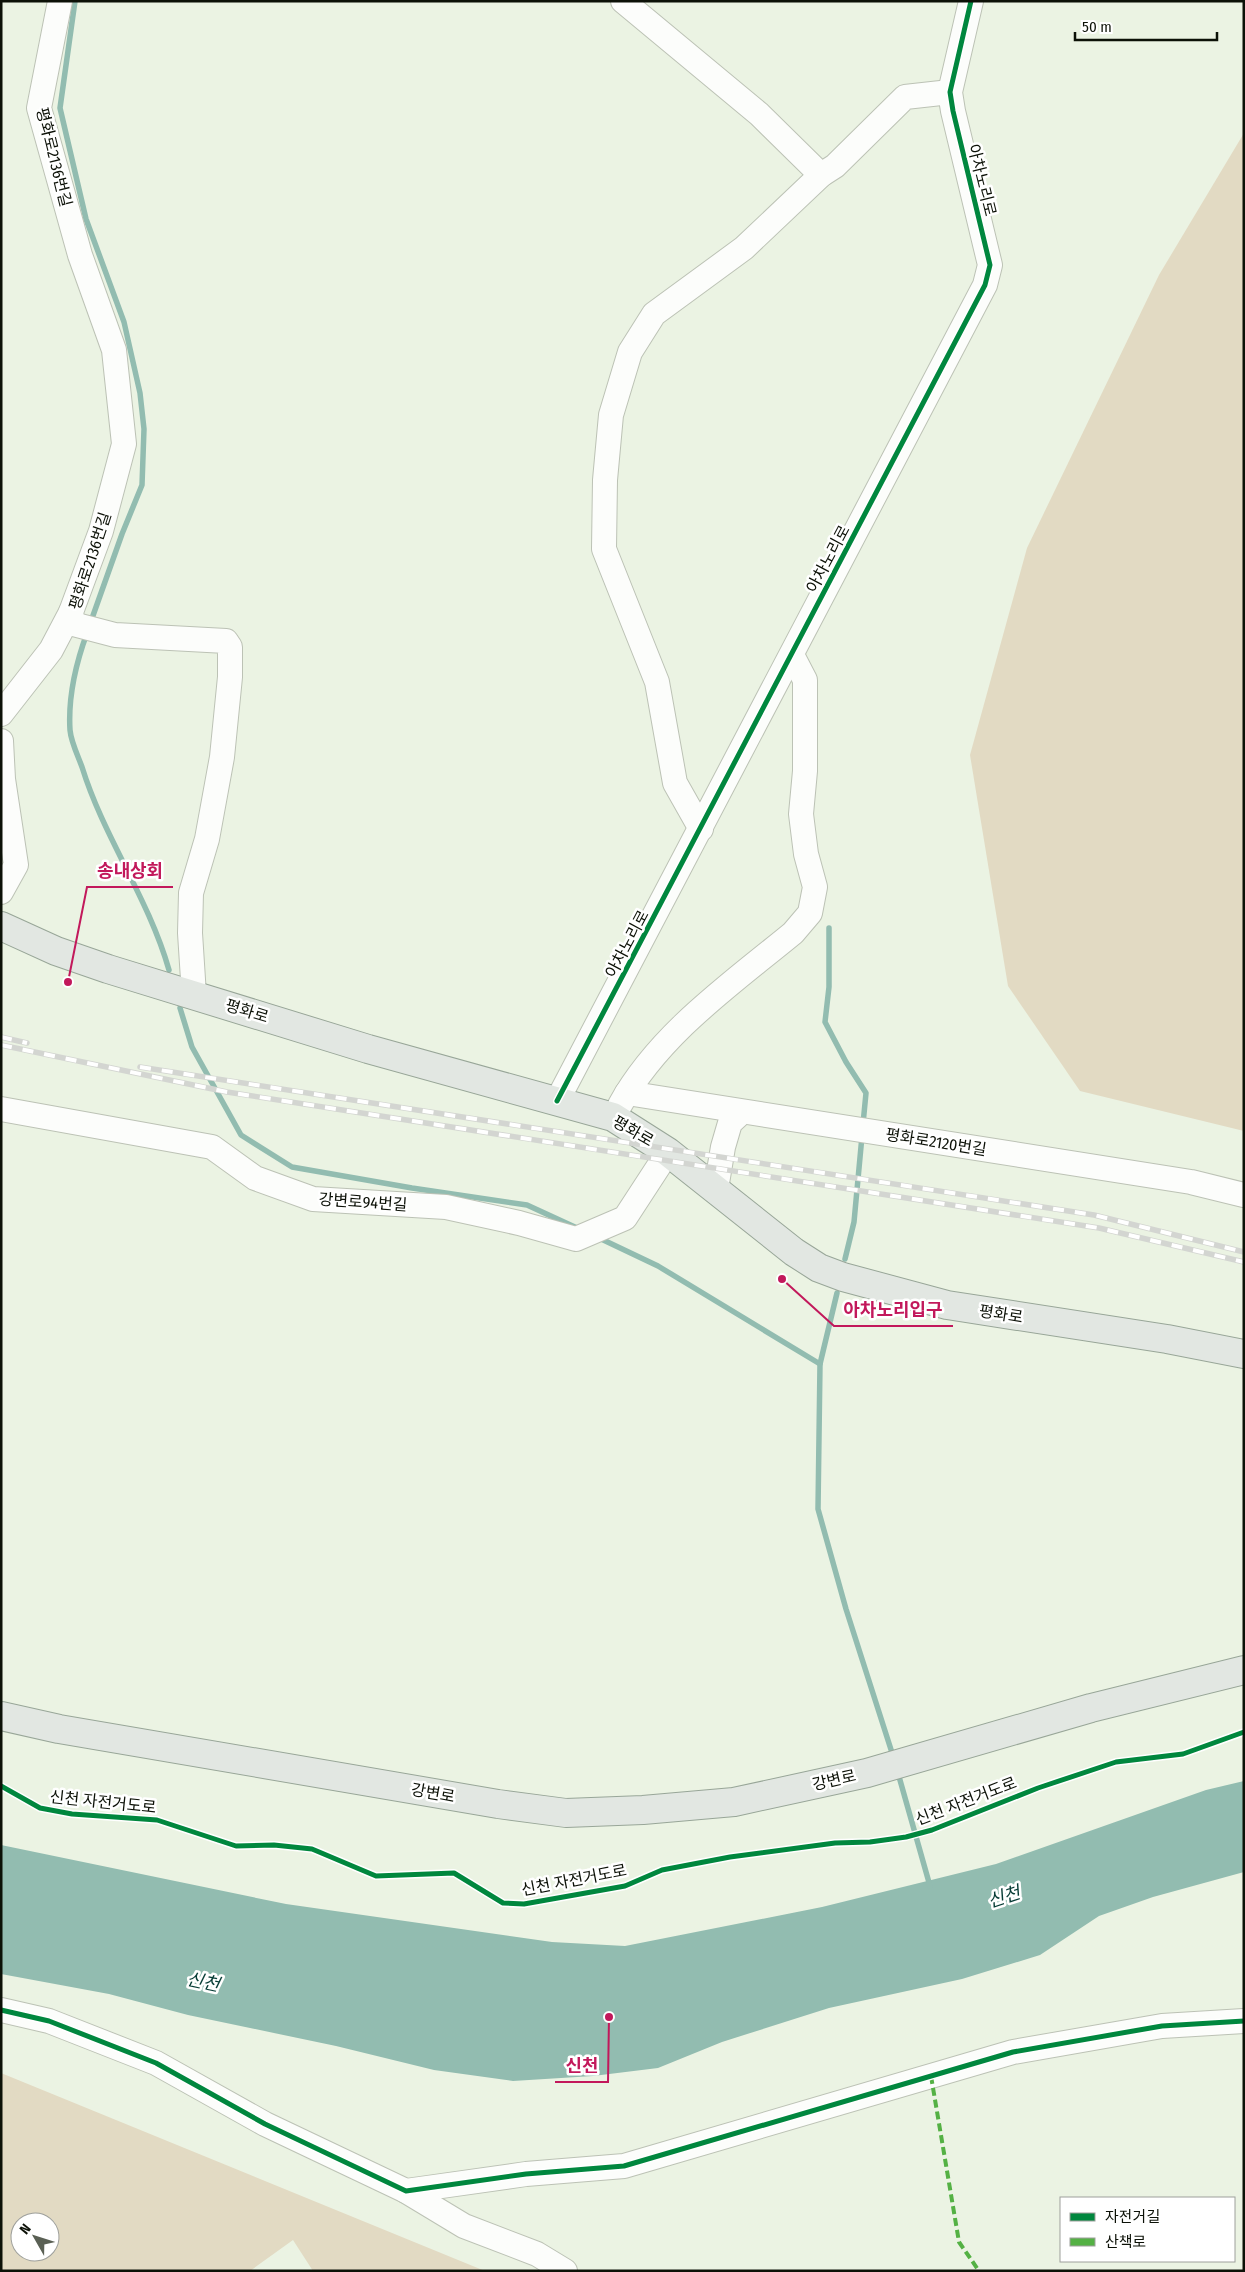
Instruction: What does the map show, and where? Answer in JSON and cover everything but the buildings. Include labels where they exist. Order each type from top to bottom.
[{"type":"main road","name":"평화로","points":[[1,926],[56,951],[194,995],[368,1049],[613,1117],[668,1152],[794,1252],[819,1268],[844,1277],[947,1305],[1167,1339],[1244,1354]]},
{"type":"main road","name":"강변로","points":[[1,1716],[127,1740],[498,1804],[566,1813],[643,1810],[734,1802],[867,1773],[1091,1708],[1244,1670]]},
{"type":"street","name":"평화로2136번길","points":[[60,1],[39,108],[80,255],[114,350],[124,444],[101,531],[71,612],[73,624],[114,635],[226,641],[230,647],[230,677],[222,758],[207,839],[192,893],[190,933],[194,995]]},
{"type":"street","points":[[623,1],[759,114],[821,175]]},
{"type":"street","name":"아차노리로","points":[[557,1101],[985,285],[990,265],[950,92],[971,1]]},
{"type":"street","points":[[701,829],[675,783],[657,682],[604,549],[605,480],[611,415],[630,352],[654,314],[744,248],[821,175],[835,166],[905,97],[950,92]]},
{"type":"street","points":[[1,714],[52,650],[71,612]]},
{"type":"street","points":[[613,1117],[627,1093],[667,1039],[793,933],[810,913],[815,887],[806,854],[801,814],[805,771],[805,680],[792,655]]},
{"type":"street","points":[[1,742],[3,779],[16,865],[1,892]]},
{"type":"street","name":"평화로2120번길","points":[[627,1093],[1191,1182],[1244,1195]]},
{"type":"street","name":"강변로94번길","points":[[1,1110],[212,1147],[255,1178],[313,1199],[446,1207],[519,1223],[576,1239],[625,1218],[668,1152]]},
{"type":"street","points":[[716,1189],[723,1147],[730,1123],[742,1112]]},
{"type":"street","points":[[1,2010],[49,2021],[156,2063],[265,2124],[406,2190],[464,2226],[537,2254],[565,2271]]},
{"type":"street","points":[[406,2190],[526,2174],[624,2166],[1013,2052],[1162,2026],[1244,2021]]},
{"type":"shaded area","points":[[1244,133],[1244,1131],[1080,1091],[1008,986],[970,755],[1027,548],[1159,275]]},
{"type":"shaded area","points":[[1,2073],[485,2271],[313,2271],[293,2240],[250,2271],[1,2271]]},
{"type":"water","points":[[1244,1781],[1244,1872],[1153,1897],[1099,1916],[1040,1955],[962,1979],[829,2008],[722,2042],[658,2068],[593,2076],[513,2081],[434,2070],[336,2046],[188,2015],[109,1994],[1,1974],[1,1845],[286,1904],[552,1942],[625,1946],[822,1907],[996,1864],[1206,1790]]},
{"type":"waterway","points":[[75,1],[60,108],[86,219],[124,322],[140,393],[144,429],[142,485],[122,534],[90,624]]},
{"type":"waterway","points":[[87,633],[76,668],[70,706],[72,739],[91,793],[150,917],[169,970]]},
{"type":"waterway","points":[[829,928],[829,987],[825,1022],[846,1062],[866,1093],[863,1124]]},
{"type":"waterway","points":[[180,1008],[192,1047],[241,1135],[292,1167],[412,1188],[527,1205],[577,1228]]},
{"type":"waterway","points":[[845,1259],[854,1222],[862,1136]]},
{"type":"waterway","points":[[597,1237],[658,1266],[820,1364],[818,1509],[846,1609],[894,1759]]},
{"type":"waterway","points":[[820,1364],[837,1293]]},
{"type":"waterway","points":[[898,1773],[930,1886]]},
{"type":"railway","points":[[1,1037],[27,1043]]},
{"type":"railway","points":[[1,1045],[227,1092],[1099,1228],[1244,1262]]},
{"type":"railway","points":[[140,1067],[1094,1215],[1244,1252]]},
{"type":"marked path","points":[[931,2076],[959,2242],[979,2271]]},
{"type":"cycle path","points":[[557,1101],[985,285],[990,265],[950,92],[971,1]]},
{"type":"cycle path","name":"신천 자전거도로","points":[[1,1786],[40,1808],[72,1814],[157,1820],[236,1846],[274,1845],[312,1849],[376,1876],[454,1873],[503,1903],[524,1904],[625,1886],[662,1870],[730,1857],[835,1843],[870,1842],[906,1837],[932,1830],[1038,1788],[1116,1762],[1183,1754],[1244,1732]]},
{"type":"cycle path","points":[[1,2010],[49,2021],[156,2063],[265,2124],[406,2191],[526,2174],[624,2166],[1013,2052],[1162,2026],[1244,2021]]},
{"type":"place","name":"송내상회","points":[[68,982]]},
{"type":"place","name":"아차노리입구","points":[[782,1279]]},
{"type":"place","name":"신천","points":[[609,2017]]}]
